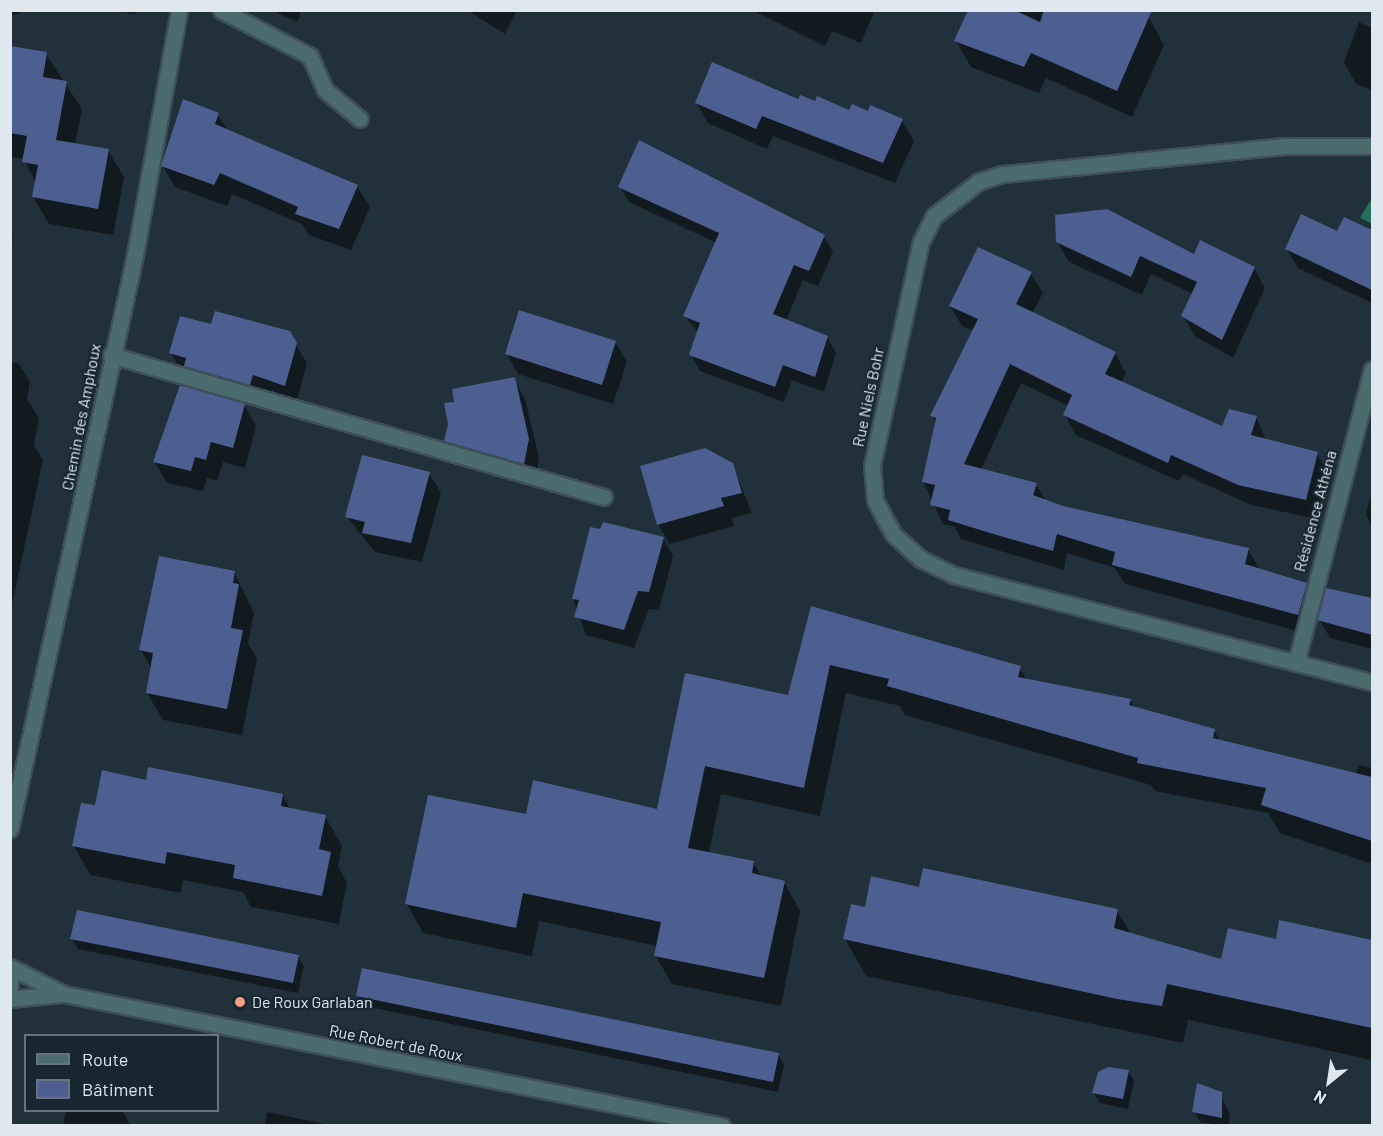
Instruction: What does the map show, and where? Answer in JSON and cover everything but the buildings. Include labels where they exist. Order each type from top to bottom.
[{"type":"street","name":"Chemin des Amphoux","points":[[10,829],[111,355],[179,10]]},
{"type":"street","points":[[221,10],[310,56],[325,90],[360,119]]},
{"type":"street","name":"Rue Niels Bohr","points":[[1372,146],[1284,146],[1002,174],[978,182],[934,216],[921,241],[872,465],[875,500],[893,534],[921,559],[954,575],[1372,682]]},
{"type":"street","points":[[111,355],[604,497]]},
{"type":"street","name":"Résidence Athéna","points":[[1296,663],[1372,370]]},
{"type":"street","name":"Rue Robert de Roux","points":[[10,967],[64,994],[722,1125]]},
{"type":"street","points":[[10,979],[10,989]]},
{"type":"street","name":"Rue Robert de Roux","points":[[10,999],[64,994]]},
{"type":"shaded area","points":[[1370,201],[1372,202],[1372,224],[1360,218]]},
{"type":"place","name":"De Roux Garlaban","points":[[240,1002]]}]
